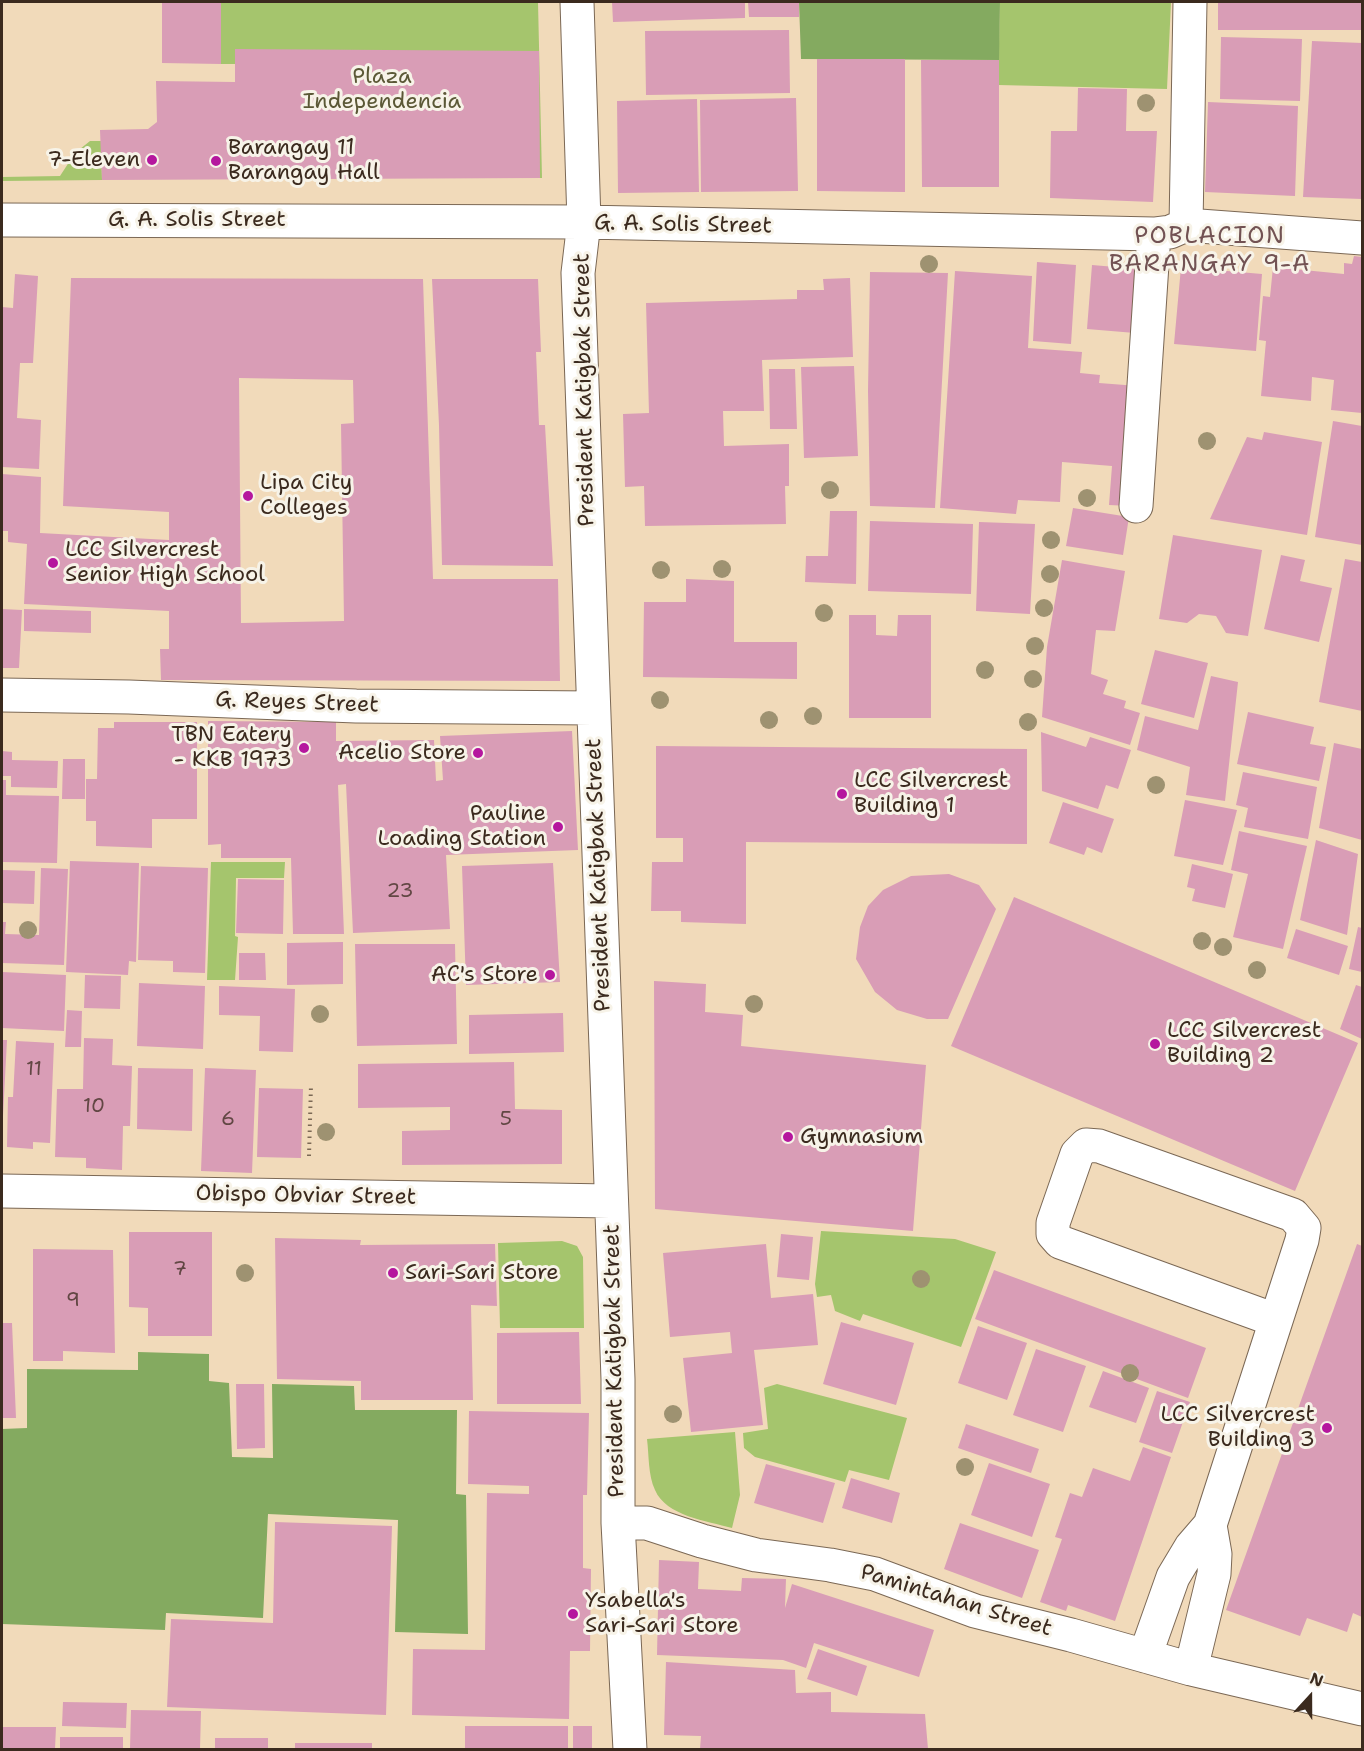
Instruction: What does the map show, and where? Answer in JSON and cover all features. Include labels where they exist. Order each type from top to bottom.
[{"type":"street","name":"President Katigbak Street","points":[[578,2],[584,222],[578,273],[618,1379],[618,1522],[630,1749]]},
{"type":"street","points":[[1186,225],[1190,2]]},
{"type":"street","name":"G. A. Solis Street","points":[[2,220],[584,222],[1154,234],[1170,232],[1186,225],[1362,238]]},
{"type":"street","points":[[1136,506],[1154,234]]},
{"type":"street","name":"G. Reyes Street","points":[[2,695],[129,697],[356,706],[593,708]]},
{"type":"street","points":[[1145,1656],[1173,1576],[1191,1547],[1210,1525],[1302,1240],[1304,1228],[1293,1215],[1099,1146],[1086,1145],[1077,1154],[1053,1223],[1053,1234],[1060,1242],[1275,1320]]},
{"type":"street","name":"Obispo Obviar Street","points":[[2,1191],[610,1202]]},
{"type":"street","name":"Pamintahan Street","points":[[618,1522],[647,1523],[756,1555],[875,1574],[975,1611],[1191,1669],[1362,1709]]},
{"type":"street","points":[[1191,1669],[1214,1574],[1215,1554],[1210,1525]]},
{"type":"path","points":[[308,1196],[310,1085]]},
{"type":"green space","name":"Plaza Independencia","points":[[221,2],[538,2],[542,178],[236,178],[235,64],[221,64]]},
{"type":"green space","points":[[799,2],[1000,2],[999,60],[801,59]]},
{"type":"green space","points":[[1000,2],[1171,2],[1167,89],[998,85]]},
{"type":"green space","points":[[90,141],[101,141],[102,180],[2,181],[2,177],[60,176],[75,153]]},
{"type":"green space","points":[[211,862],[285,862],[284,878],[236,878],[235,936],[238,937],[235,980],[207,980]]},
{"type":"green space","points":[[821,1231],[955,1239],[996,1252],[961,1347],[863,1314],[860,1321],[835,1311],[831,1295],[817,1297],[815,1284]]},
{"type":"green space","points":[[562,1241],[577,1246],[583,1257],[584,1328],[500,1328],[498,1243]]},
{"type":"green space","points":[[138,1352],[209,1354],[209,1381],[229,1383],[232,1457],[273,1458],[272,1384],[354,1386],[355,1410],[457,1410],[456,1494],[466,1495],[468,1634],[395,1632],[398,1520],[268,1514],[263,1618],[166,1613],[165,1630],[2,1624],[2,1429],[27,1428],[27,1369],[138,1370]]},
{"type":"green space","points":[[777,1384],[907,1418],[889,1480],[849,1470],[845,1482],[755,1457],[744,1448],[743,1433],[768,1429],[764,1388]]},
{"type":"green space","points":[[735,1432],[740,1495],[732,1528],[678,1512],[660,1499],[651,1478],[647,1439]]},
{"type":"building","points":[[162,2],[221,2],[221,64],[162,63]]},
{"type":"building","points":[[612,2],[745,2],[745,18],[613,22]]},
{"type":"building","points":[[748,2],[799,2],[799,17],[749,17]]},
{"type":"building","points":[[1218,2],[1362,2],[1362,30],[1218,30]]},
{"type":"building","points":[[789,30],[790,93],[646,95],[645,31]]},
{"type":"building","points":[[1221,37],[1302,39],[1300,101],[1220,99]]},
{"type":"building","points":[[1312,41],[1362,43],[1362,199],[1303,197]]},
{"type":"building","name":"Plaza Independencia","points":[[235,49],[539,51],[540,178],[102,180],[100,130],[148,129],[157,122],[156,81],[235,82]]},
{"type":"building","points":[[817,59],[905,59],[905,192],[817,191]]},
{"type":"building","points":[[921,60],[999,60],[999,187],[922,187]]},
{"type":"building","points":[[1078,88],[1127,89],[1126,131],[1157,131],[1153,202],[1050,198],[1051,131],[1077,131]]},
{"type":"building","points":[[796,98],[798,191],[701,192],[700,100]]},
{"type":"building","points":[[697,99],[699,192],[618,193],[617,101]]},
{"type":"building","points":[[1208,102],[1298,106],[1295,196],[1205,192]]},
{"type":"building","points":[[1354,256],[1362,257],[1362,413],[1331,410],[1334,380],[1312,377],[1311,401],[1261,396],[1266,341],[1259,340],[1263,296],[1270,297],[1273,267],[1344,274],[1344,263],[1352,264]]},
{"type":"building","points":[[1037,262],[1076,265],[1071,344],[1033,341]]},
{"type":"building","points":[[1092,265],[1139,269],[1135,333],[1087,329]]},
{"type":"building","points":[[1181,267],[1262,274],[1256,351],[1174,344]]},
{"type":"building","points":[[955,271],[1032,276],[1028,348],[1082,352],[1080,373],[1100,375],[1099,383],[1138,386],[1130,506],[1109,505],[1112,466],[1062,462],[1060,502],[1018,500],[1016,514],[940,508]]},
{"type":"building","points":[[870,272],[948,273],[935,508],[870,506],[868,391]]},
{"type":"building","points":[[15,274],[38,276],[33,363],[20,363],[17,418],[41,420],[39,469],[2,467],[2,307],[13,308]]},
{"type":"building","name":"Lipa City Colleges","points":[[71,278],[423,279],[433,579],[558,579],[560,681],[161,680],[160,649],[169,649],[169,611],[24,604],[27,544],[8,542],[8,531],[2,531],[2,474],[41,477],[40,533],[169,540],[169,512],[63,506]],"holes":[[[239,378],[353,380],[354,423],[341,424],[344,621],[241,623]]]},
{"type":"building","points":[[850,278],[853,357],[762,360],[764,411],[723,411],[724,446],[789,444],[789,486],[785,486],[786,524],[645,526],[644,486],[625,487],[623,414],[649,413],[646,303],[797,299],[797,290],[824,290],[823,279]]},
{"type":"building","points":[[432,279],[538,279],[541,352],[536,352],[539,425],[545,425],[553,566],[442,565],[439,425]]},
{"type":"building","points":[[854,366],[858,456],[804,458],[801,367]]},
{"type":"building","points":[[769,369],[795,369],[797,429],[770,429]]},
{"type":"building","points":[[1333,421],[1362,426],[1362,545],[1315,537]]},
{"type":"building","points":[[1264,432],[1322,442],[1307,535],[1210,519],[1247,437],[1262,440]]},
{"type":"building","points":[[1073,508],[1129,517],[1123,555],[1066,546]]},
{"type":"building","points":[[830,511],[857,511],[856,584],[805,582],[806,556],[828,556]]},
{"type":"building","points":[[870,521],[973,524],[971,594],[868,591]]},
{"type":"building","points":[[979,522],[1035,524],[1030,614],[976,611]]},
{"type":"building","points":[[1173,535],[1262,550],[1248,636],[1226,633],[1216,616],[1199,614],[1187,623],[1159,619]]},
{"type":"building","points":[[1281,555],[1305,560],[1300,581],[1332,588],[1319,642],[1264,629]]},
{"type":"building","points":[[1345,559],[1362,562],[1362,711],[1319,702]]},
{"type":"building","points":[[1062,560],[1125,571],[1115,631],[1096,630],[1091,674],[1108,680],[1103,694],[1126,701],[1124,708],[1140,713],[1130,745],[1042,717],[1047,647]]},
{"type":"building","points":[[686,579],[734,581],[734,642],[797,642],[797,679],[643,677],[644,602],[686,602]]},
{"type":"building","points":[[2,609],[22,610],[19,668],[2,668]]},
{"type":"building","points":[[24,609],[91,611],[91,633],[24,631]]},
{"type":"building","points":[[849,615],[876,615],[876,635],[897,636],[898,615],[931,615],[931,718],[849,718]]},
{"type":"building","points":[[1155,650],[1208,663],[1194,718],[1141,704]]},
{"type":"building","points":[[1211,676],[1238,682],[1225,801],[1186,795],[1190,767],[1137,750],[1145,716],[1198,730]]},
{"type":"building","points":[[1248,712],[1314,727],[1310,744],[1326,747],[1319,781],[1237,764]]},
{"type":"building","points":[[208,721],[336,722],[336,741],[434,740],[436,781],[443,780],[440,736],[572,731],[578,850],[446,855],[450,929],[353,933],[346,784],[338,785],[344,934],[293,934],[291,858],[221,858],[221,844],[208,845]]},
{"type":"building","points":[[114,722],[197,722],[197,819],[152,819],[152,848],[96,846],[96,821],[86,821],[86,779],[97,779],[98,728],[114,728]]},
{"type":"building","points":[[1041,732],[1086,747],[1090,737],[1131,750],[1118,789],[1106,785],[1098,809],[1042,791]]},
{"type":"building","points":[[1334,743],[1362,749],[1362,840],[1319,828]]},
{"type":"building","name":"LCC Silvercrest Building 1","points":[[656,746],[1027,749],[1027,844],[746,842],[746,924],[681,922],[681,911],[651,911],[652,862],[683,862],[683,838],[656,838]]},
{"type":"building","points":[[2,751],[12,752],[12,760],[58,761],[57,788],[11,787],[11,776],[2,776]]},
{"type":"building","points":[[63,759],[85,759],[85,799],[62,799]]},
{"type":"building","points":[[1243,772],[1317,787],[1308,839],[1244,827],[1248,808],[1236,805]]},
{"type":"building","points":[[2,780],[6,780],[6,795],[59,796],[57,863],[2,862]]},
{"type":"building","points":[[1185,800],[1237,810],[1223,865],[1174,856]]},
{"type":"building","points":[[1063,802],[1114,819],[1102,853],[1087,847],[1084,855],[1049,843]]},
{"type":"building","points":[[1239,831],[1307,846],[1283,949],[1233,937],[1248,874],[1231,870]]},
{"type":"building","points":[[1316,840],[1358,854],[1347,935],[1300,920]]},
{"type":"building","points":[[70,861],[139,863],[136,962],[129,961],[128,975],[66,972]]},
{"type":"building","points":[[553,863],[560,982],[466,985],[462,866]]},
{"type":"building","points":[[1192,864],[1233,874],[1225,908],[1192,901],[1195,889],[1187,887]]},
{"type":"building","points":[[141,866],[208,868],[205,973],[173,972],[173,961],[138,960]]},
{"type":"building","points":[[41,868],[68,869],[64,965],[2,963],[2,922],[6,922],[5,934],[39,935]]},
{"type":"building","points":[[2,870],[35,871],[34,904],[2,903]]},
{"type":"building","points":[[949,874],[979,885],[996,909],[948,1019],[927,1019],[897,1010],[875,992],[856,959],[860,927],[868,906],[883,890],[911,876]]},
{"type":"building","points":[[238,879],[284,880],[283,934],[236,933]]},
{"type":"building","name":"LCC Silvercrest Building 2","points":[[1014,897],[1358,1043],[1295,1191],[951,1046]]},
{"type":"building","points":[[1358,927],[1362,928],[1362,972],[1349,969]]},
{"type":"building","points":[[1296,929],[1348,946],[1339,975],[1287,958]]},
{"type":"building","points":[[343,942],[343,984],[287,985],[287,943]]},
{"type":"building","points":[[355,944],[455,944],[457,1044],[357,1046]]},
{"type":"building","points":[[239,953],[265,953],[266,980],[239,980]]},
{"type":"building","points":[[2,972],[66,975],[64,1031],[2,1028]]},
{"type":"building","points":[[85,975],[121,976],[120,1009],[84,1008]]},
{"type":"building","name":"Gymnasium","points":[[654,981],[706,984],[705,1012],[743,1015],[741,1046],[926,1065],[913,1231],[655,1209]]},
{"type":"building","points":[[139,983],[205,986],[203,1049],[137,1046]]},
{"type":"building","points":[[1356,985],[1362,987],[1362,1039],[1340,1029]]},
{"type":"building","points":[[219,986],[295,989],[293,1052],[259,1051],[260,1016],[219,1015]]},
{"type":"building","points":[[67,1010],[82,1011],[81,1047],[65,1047]]},
{"type":"building","points":[[563,1013],[564,1052],[469,1054],[469,1015]]},
{"type":"building","points":[[84,1038],[113,1039],[112,1065],[132,1066],[130,1126],[123,1126],[122,1170],[86,1168],[86,1158],[55,1157],[57,1089],[83,1089]]},
{"type":"building","points":[[2,1040],[7,1040],[3,1116],[2,1116]]},
{"type":"building","points":[[16,1041],[54,1043],[50,1143],[33,1142],[33,1149],[7,1147],[8,1097],[13,1097]]},
{"type":"building","points":[[514,1062],[515,1109],[562,1110],[562,1164],[402,1165],[402,1131],[450,1130],[450,1107],[358,1108],[358,1064]]},
{"type":"building","points":[[138,1068],[193,1069],[192,1131],[137,1129]]},
{"type":"building","points":[[205,1068],[256,1070],[252,1173],[201,1171]]},
{"type":"building","points":[[259,1088],[303,1089],[301,1158],[257,1157]]},
{"type":"building","points":[[129,1232],[212,1232],[212,1336],[148,1336],[148,1308],[129,1307]]},
{"type":"building","points":[[781,1234],[813,1237],[809,1280],[777,1277]]},
{"type":"building","points":[[275,1238],[361,1240],[360,1245],[495,1244],[497,1306],[471,1305],[473,1400],[361,1400],[361,1381],[277,1379]]},
{"type":"building","points":[[766,1244],[771,1298],[813,1294],[818,1345],[754,1350],[763,1425],[691,1432],[683,1358],[732,1353],[730,1332],[670,1337],[663,1253]]},
{"type":"building","name":"LCC Silvercrest Building 3","points":[[1357,1244],[1362,1246],[1362,1617],[1353,1613],[1347,1632],[1307,1618],[1300,1636],[1226,1610]]},
{"type":"building","points":[[33,1249],[113,1250],[115,1353],[63,1351],[63,1361],[33,1361]]},
{"type":"building","points":[[994,1270],[1206,1348],[1188,1398],[975,1319]]},
{"type":"building","points":[[841,1322],[914,1343],[896,1405],[823,1384]]},
{"type":"building","points":[[2,1323],[12,1323],[16,1418],[2,1418]]},
{"type":"building","points":[[978,1326],[1027,1343],[1007,1400],[958,1383]]},
{"type":"building","points":[[579,1332],[581,1404],[497,1404],[497,1333]]},
{"type":"building","points":[[1036,1349],[1086,1366],[1063,1432],[1013,1415]]},
{"type":"building","points":[[1103,1371],[1149,1388],[1136,1423],[1089,1407]]},
{"type":"building","points":[[236,1384],[264,1384],[265,1448],[237,1449]]},
{"type":"building","points":[[1157,1391],[1190,1402],[1172,1453],[1139,1442]]},
{"type":"building","points":[[469,1411],[589,1413],[587,1495],[583,1495],[583,1568],[591,1569],[590,1651],[570,1651],[569,1719],[412,1715],[413,1649],[485,1650],[487,1493],[529,1494],[529,1486],[468,1484]]},
{"type":"building","points":[[966,1424],[1039,1449],[1031,1473],[958,1448]]},
{"type":"building","points":[[1143,1447],[1171,1457],[1115,1621],[1068,1605],[1066,1611],[1040,1602],[1062,1539],[1055,1537],[1070,1493],[1082,1497],[1093,1468],[1130,1481]]},
{"type":"building","points":[[989,1463],[1050,1484],[1032,1537],[971,1515]]},
{"type":"building","points":[[766,1464],[835,1483],[823,1523],[754,1503]]},
{"type":"building","points":[[851,1478],[900,1493],[892,1523],[842,1508]]},
{"type":"building","points":[[275,1522],[392,1526],[386,1715],[167,1707],[171,1619],[273,1623]]},
{"type":"building","points":[[960,1523],[1039,1550],[1022,1598],[944,1569]]},
{"type":"building","points":[[659,1560],[699,1562],[698,1589],[741,1591],[742,1578],[786,1579],[785,1608],[792,1584],[934,1630],[919,1677],[814,1643],[806,1668],[783,1660],[657,1655]]},
{"type":"building","points":[[818,1649],[867,1666],[857,1696],[807,1679]]},
{"type":"building","points":[[666,1662],[795,1670],[796,1693],[831,1692],[831,1712],[925,1714],[928,1749],[700,1749],[701,1736],[664,1735]]},
{"type":"building","points":[[63,1702],[127,1703],[126,1728],[62,1726]]},
{"type":"building","points":[[131,1710],[201,1711],[200,1749],[130,1749]]},
{"type":"building","points":[[465,1726],[568,1726],[568,1749],[465,1749]]},
{"type":"building","points":[[573,1726],[592,1726],[592,1749],[573,1749]]},
{"type":"building","points":[[2,1727],[56,1727],[55,1749],[2,1749]]},
{"type":"building","points":[[60,1737],[123,1737],[123,1749],[60,1749]]},
{"type":"building","points":[[215,1738],[268,1738],[268,1749],[215,1749]]},
{"type":"building","points":[[295,1743],[372,1743],[372,1749],[295,1749]]},
{"type":"place","name":"7-Eleven","points":[[152,160]]},
{"type":"place","name":"Barangay 11 Barangay Hall","points":[[216,161]]},
{"type":"place","name":"Lipa City Colleges","points":[[248,496]]},
{"type":"place","name":"LCC Silvercrest Senior High School","points":[[53,563]]},
{"type":"place","name":"TBN Eatery - KKB 1973","points":[[304,748]]},
{"type":"place","name":"Acelio Store","points":[[478,753]]},
{"type":"place","name":"LCC Silvercrest Building 1","points":[[842,794]]},
{"type":"place","name":"Pauline Loading Station","points":[[558,827]]},
{"type":"place","name":"AC's Store","points":[[550,975]]},
{"type":"place","name":"LCC Silvercrest Building 2","points":[[1155,1044]]},
{"type":"place","name":"Gymnasium","points":[[788,1137]]},
{"type":"place","name":"Sari-Sari Store","points":[[393,1273]]},
{"type":"place","name":"LCC Silvercrest Building 3","points":[[1327,1428]]},
{"type":"place","name":"Ysabella's Sari-Sari Store","points":[[573,1614]]},
{"type":"district","name":"POBLACION BARANGAY 9-A","points":[[1210,251]]}]
